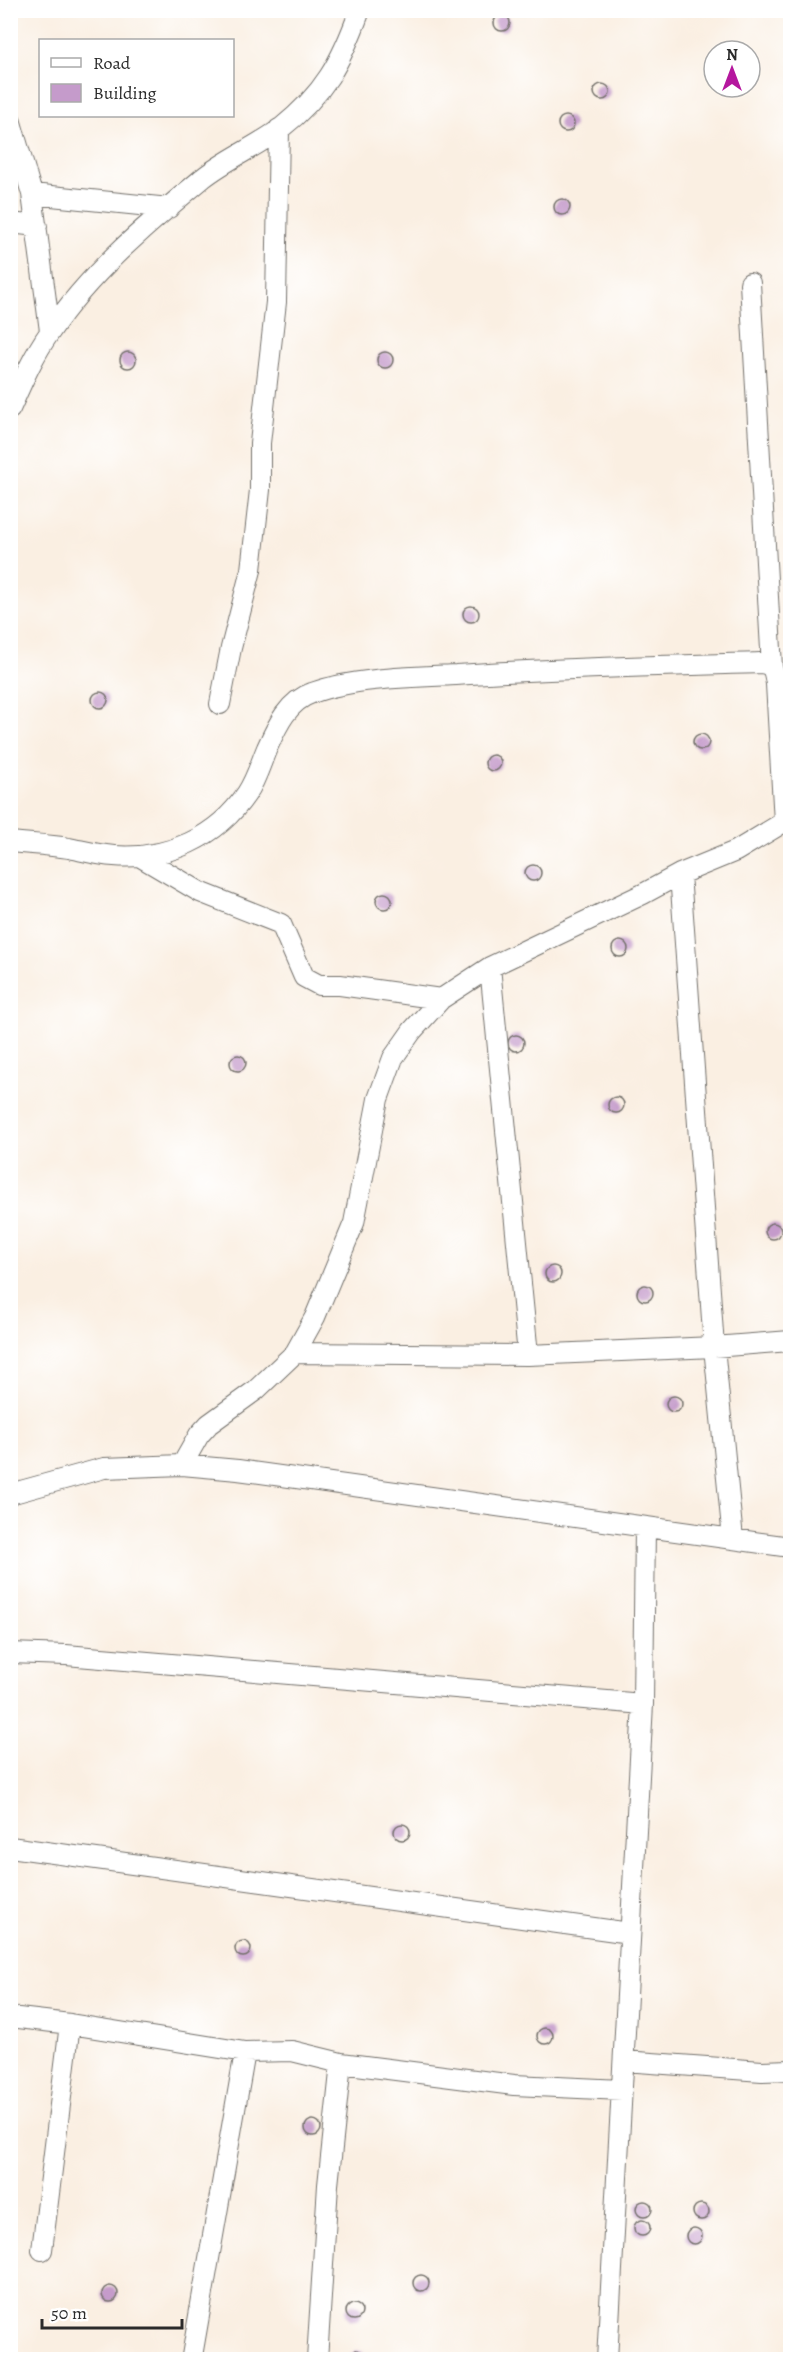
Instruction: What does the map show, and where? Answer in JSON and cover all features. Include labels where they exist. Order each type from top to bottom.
[{"type":"street","points":[[11,406],[34,357],[50,331],[114,256],[206,176],[279,129],[325,86],[336,68],[360,10]]},
{"type":"street","points":[[10,119],[32,194],[50,331]]},
{"type":"street","points":[[220,704],[231,648],[251,570],[260,490],[260,443],[276,302],[279,129]]},
{"type":"street","points":[[32,194],[169,208]]},
{"type":"street","points":[[10,223],[37,226]]},
{"type":"street","points":[[182,1465],[199,1435],[209,1424],[256,1390],[295,1353],[315,1317],[354,1223],[378,1099],[393,1058],[412,1031],[441,999],[490,967],[680,874],[736,851],[787,818],[776,684],[772,667],[750,283]]},
{"type":"street","points":[[10,842],[114,856],[139,856],[170,852],[196,840],[222,822],[248,792],[276,727],[289,708],[311,693],[341,686],[398,678],[508,671],[760,663],[768,663],[772,667]]},
{"type":"street","points":[[139,856],[200,892],[281,924],[304,977],[319,985],[340,985],[441,999]]},
{"type":"street","points":[[680,874],[714,1347],[732,1539]]},
{"type":"street","points":[[490,967],[528,1355]]},
{"type":"street","points":[[295,1353],[528,1355],[714,1347],[790,1341]]},
{"type":"street","points":[[10,1494],[104,1468],[182,1465],[238,1470],[790,1547]]},
{"type":"street","points":[[607,2360],[644,1704],[645,1527]]},
{"type":"street","points":[[10,1653],[66,1655],[644,1704]]},
{"type":"street","points":[[10,1847],[630,1933]]},
{"type":"street","points":[[10,2017],[70,2024],[245,2052],[292,2051],[341,2063],[514,2085],[622,2090]]},
{"type":"street","points":[[42,2250],[70,2024]]},
{"type":"street","points":[[192,2356],[245,2052]]},
{"type":"street","points":[[624,2061],[762,2071],[790,2070]]},
{"type":"street","points":[[317,2360],[328,2185],[341,2063]]},
{"type":"building","points":[[502,15],[508,17],[510,23],[508,29],[502,31],[496,29],[494,23],[496,17]]},
{"type":"building","points":[[602,84],[608,86],[610,92],[608,98],[602,100],[596,98],[594,92],[596,86]]},
{"type":"building","points":[[566,116],[572,118],[574,124],[572,130],[566,132],[560,130],[558,124],[560,118]]},
{"type":"building","points":[[562,199],[568,201],[570,207],[568,213],[562,215],[556,213],[554,207],[556,201]]},
{"type":"building","points":[[128,352],[134,354],[136,360],[134,366],[128,368],[122,366],[120,360],[122,354]]},
{"type":"building","points":[[385,352],[391,354],[393,360],[391,366],[385,368],[379,366],[377,360],[379,354]]},
{"type":"building","points":[[471,606],[477,608],[479,614],[477,620],[471,622],[465,620],[463,614],[465,608]]},
{"type":"building","points":[[100,692],[106,694],[108,700],[106,706],[100,708],[94,706],[92,700],[94,694]]},
{"type":"building","points":[[701,734],[707,736],[709,742],[707,748],[701,750],[695,748],[693,742],[695,736]]},
{"type":"building","points":[[493,755],[499,757],[501,763],[499,769],[493,771],[487,769],[485,763],[487,757]]},
{"type":"building","points":[[533,865],[539,867],[541,873],[539,879],[533,881],[527,879],[525,873],[527,867]]},
{"type":"building","points":[[384,893],[390,895],[392,901],[390,907],[384,909],[378,907],[376,901],[378,895]]},
{"type":"building","points":[[620,941],[626,943],[628,949],[626,955],[620,957],[614,955],[612,949],[614,943]]},
{"type":"building","points":[[516,1035],[522,1037],[524,1043],[522,1049],[516,1051],[510,1049],[508,1043],[510,1037]]},
{"type":"building","points":[[238,1055],[244,1057],[246,1063],[244,1069],[238,1071],[232,1069],[230,1063],[232,1057]]},
{"type":"building","points":[[616,1097],[622,1099],[624,1105],[622,1111],[616,1113],[610,1111],[608,1105],[610,1099]]},
{"type":"building","points":[[773,1223],[779,1225],[781,1231],[779,1237],[773,1239],[767,1237],[765,1231],[767,1225]]},
{"type":"building","points":[[553,1266],[559,1268],[561,1274],[559,1280],[553,1282],[547,1280],[545,1274],[547,1268]]},
{"type":"building","points":[[645,1285],[651,1287],[653,1293],[651,1299],[645,1301],[639,1299],[637,1293],[639,1287]]},
{"type":"building","points":[[674,1396],[680,1398],[682,1404],[680,1410],[674,1412],[668,1410],[666,1404],[668,1398]]},
{"type":"building","points":[[402,1824],[408,1826],[410,1832],[408,1838],[402,1840],[396,1838],[394,1832],[396,1826]]},
{"type":"building","points":[[243,1941],[249,1943],[251,1949],[249,1955],[243,1957],[237,1955],[235,1949],[237,1943]]},
{"type":"building","points":[[545,2028],[551,2030],[553,2036],[551,2042],[545,2044],[539,2042],[537,2036],[539,2030]]},
{"type":"building","points":[[313,2120],[319,2122],[321,2128],[319,2134],[313,2136],[307,2134],[305,2128],[307,2122]]},
{"type":"building","points":[[644,2201],[650,2203],[652,2209],[650,2215],[644,2217],[638,2215],[636,2209],[638,2203]]},
{"type":"building","points":[[701,2204],[707,2206],[709,2212],[707,2218],[701,2220],[695,2218],[693,2212],[695,2206]]},
{"type":"building","points":[[642,2220],[648,2222],[650,2228],[648,2234],[642,2236],[636,2234],[634,2228],[636,2222]]},
{"type":"building","points":[[694,2228],[700,2230],[702,2236],[700,2242],[694,2244],[688,2242],[686,2236],[688,2230]]},
{"type":"building","points":[[421,2275],[427,2277],[429,2283],[427,2289],[421,2291],[415,2289],[413,2283],[415,2277]]},
{"type":"building","points":[[110,2286],[116,2288],[118,2294],[116,2300],[110,2302],[104,2300],[102,2294],[104,2288]]},
{"type":"building","points":[[354,2304],[360,2306],[362,2312],[360,2318],[354,2320],[348,2318],[346,2312],[348,2306]]},
{"type":"building","points":[[356,2350],[363,2352],[366,2360],[351,2360],[350,2355]]}]
